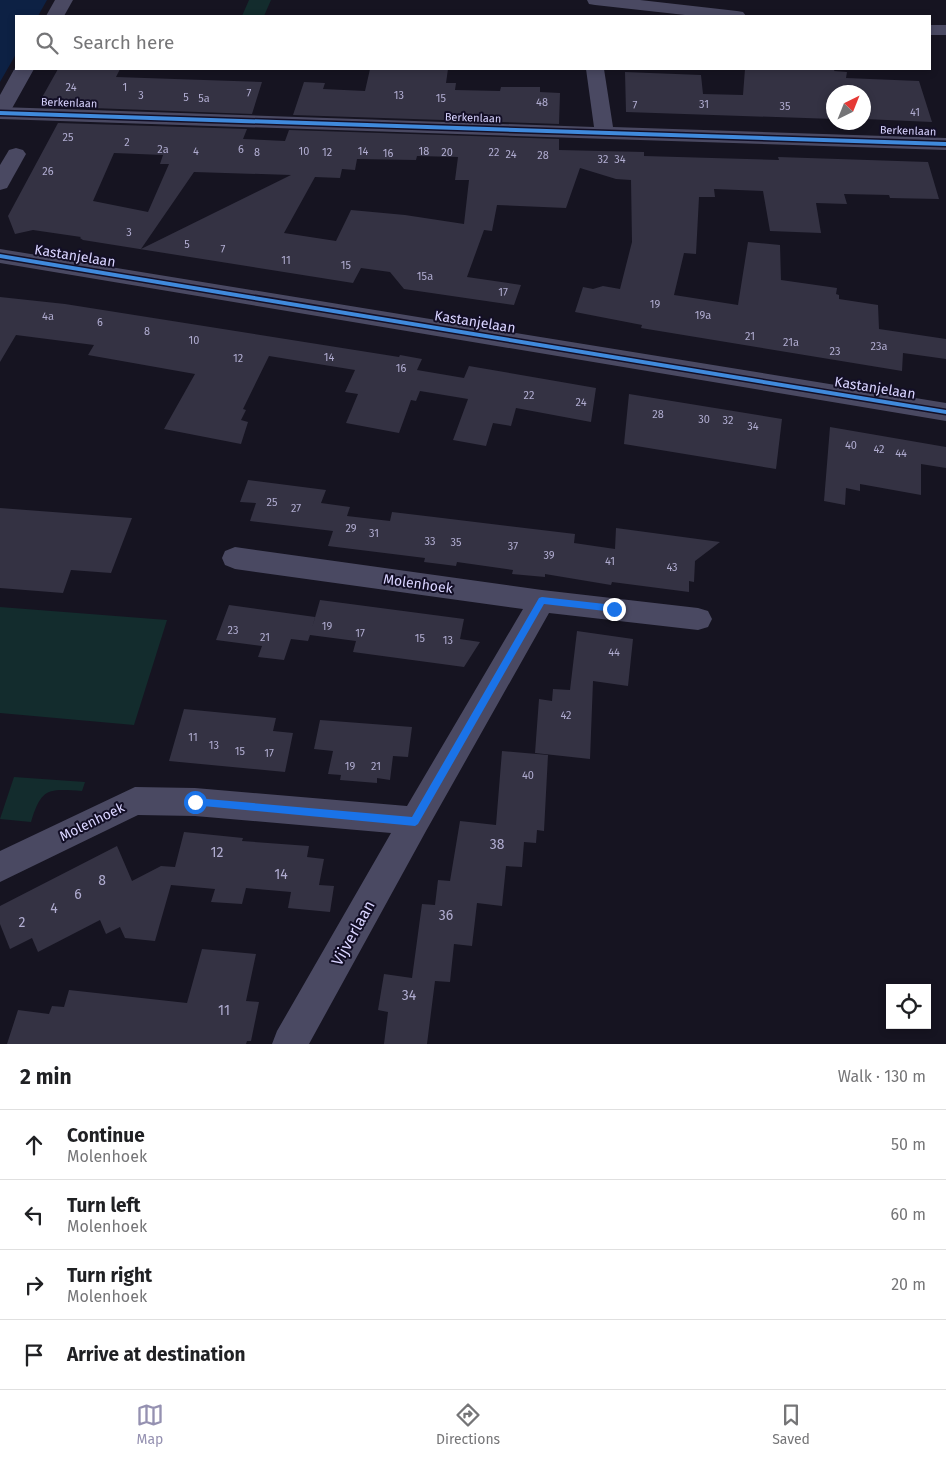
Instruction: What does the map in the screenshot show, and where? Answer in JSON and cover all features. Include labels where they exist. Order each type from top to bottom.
[{"type":"street","points":[[56,15],[64,0]]},
{"type":"street","points":[[595,0],[614,6],[702,6],[734,15]]},
{"type":"street","points":[[931,30],[946,30]]},
{"type":"street","points":[[0,112],[23,70]]},
{"type":"street","points":[[595,70],[604,133]]},
{"type":"street","name":"Berkenlaan","points":[[0,112],[946,144]]},
{"type":"street","points":[[0,184],[16,154]]},
{"type":"street","name":"Kastanjelaan","points":[[0,256],[946,412]]},
{"type":"street","name":"Molenhoek","points":[[235,558],[542,601],[698,619]]},
{"type":"street","points":[[415,821],[542,601]]},
{"type":"street","name":"Molenhoek","points":[[0,867],[135,801],[195,802],[415,821]]},
{"type":"street","name":"Vijverlaan","points":[[290,1044],[415,821]]},
{"type":"green space","points":[[249,0],[271,0],[264,15],[242,15]]},
{"type":"green space","points":[[0,607],[167,620],[134,725],[0,713]]},
{"type":"green space","points":[[14,777],[85,782],[82,791],[61,790],[43,796],[31,822],[0,819]]},
{"type":"water","points":[[0,0],[47,0],[39,15],[15,15],[15,56],[0,82]]},
{"type":"building","points":[[57,70],[120,70],[116,77],[262,82],[252,114],[66,107],[68,102],[40,101]]},
{"type":"building","points":[[370,70],[448,70],[446,83],[456,83],[455,90],[500,91],[501,87],[540,87],[540,92],[560,93],[559,124],[293,115],[304,82],[325,83],[323,89],[365,91]]},
{"type":"building","points":[[745,70],[834,70],[847,72],[846,78],[919,81],[932,122],[871,119],[871,85],[826,85],[826,119],[626,112],[625,72],[701,75],[703,94],[743,95]]},
{"type":"building","points":[[58,123],[247,129],[243,139],[285,141],[289,130],[559,139],[559,150],[644,152],[644,156],[779,160],[778,157],[928,162],[939,199],[890,198],[889,195],[844,194],[847,204],[816,203],[821,233],[770,231],[763,191],[714,189],[715,197],[699,197],[696,254],[684,253],[674,295],[738,305],[748,242],[780,245],[781,280],[837,288],[836,294],[839,295],[839,299],[878,305],[879,329],[946,339],[946,359],[903,353],[902,371],[641,328],[642,325],[575,312],[583,287],[593,289],[603,286],[620,289],[632,242],[631,180],[616,179],[580,168],[566,208],[497,205],[492,231],[484,230],[467,277],[521,285],[514,305],[404,289],[390,272],[361,268],[353,283],[83,240],[81,237],[33,230],[15,234],[8,216]],"holes":[[[114,153],[163,155],[160,164],[169,164],[148,212],[93,201]],[[417,156],[458,157],[455,180],[469,180],[464,224],[405,215],[351,210],[336,241],[284,233],[315,177],[340,178],[342,169],[355,170],[357,159],[416,160]],[[194,172],[291,175],[141,249]]]},
{"type":"building","points":[[0,297],[65,304],[399,357],[400,355],[422,359],[417,370],[464,378],[469,366],[596,388],[591,422],[516,408],[511,426],[493,423],[486,446],[453,440],[468,399],[420,391],[416,401],[411,400],[399,433],[346,423],[358,394],[345,392],[355,370],[269,356],[243,409],[246,410],[241,420],[248,422],[241,444],[164,429],[195,374],[88,355],[94,345],[16,335],[0,362]]},
{"type":"building","points":[[629,394],[782,419],[776,469],[624,444]]},
{"type":"building","points":[[830,427],[946,447],[946,468],[921,464],[921,495],[860,484],[860,491],[846,488],[845,505],[824,501]]},
{"type":"building","points":[[248,480],[326,490],[321,503],[350,507],[347,516],[390,521],[392,512],[575,534],[574,543],[615,549],[616,528],[720,542],[695,561],[694,582],[689,581],[689,592],[612,582],[611,585],[545,574],[545,577],[512,574],[513,570],[457,562],[456,566],[424,562],[425,558],[328,546],[333,531],[250,521],[256,503],[240,502]]},
{"type":"building","points":[[0,508],[132,518],[111,573],[71,570],[63,593],[0,588]]},
{"type":"building","points":[[320,600],[464,619],[460,639],[480,642],[464,667],[353,652],[356,641],[310,635],[308,641],[291,639],[284,660],[258,657],[262,646],[216,640],[229,605],[315,617],[312,628]]},
{"type":"building","points":[[577,631],[633,639],[628,686],[593,681],[590,759],[535,753],[539,699],[552,701],[553,689],[570,690]]},
{"type":"building","points":[[184,709],[276,718],[273,731],[293,733],[285,772],[169,761]]},
{"type":"building","points":[[320,720],[412,727],[408,757],[393,756],[390,780],[377,778],[377,783],[340,780],[341,775],[328,774],[333,751],[314,749]]},
{"type":"building","points":[[502,751],[548,755],[544,831],[537,830],[536,843],[524,842],[522,867],[506,866],[502,906],[477,903],[472,946],[454,944],[450,982],[435,981],[427,1044],[384,1044],[388,1012],[378,1010],[384,974],[412,978],[422,904],[435,905],[438,880],[450,881],[460,821],[496,825]]},
{"type":"building","points":[[184,832],[243,838],[242,841],[309,846],[307,857],[324,859],[319,885],[334,886],[330,912],[288,908],[291,892],[246,888],[242,904],[211,902],[215,889],[171,885],[155,941],[125,938],[120,927],[106,934],[100,920],[38,952],[32,938],[10,949],[0,924],[0,906],[117,846],[132,881],[161,866],[175,867]]},
{"type":"building","points":[[202,949],[256,954],[246,1001],[259,1002],[251,1041],[247,1041],[246,1044],[7,1044],[18,1010],[49,1014],[52,1006],[64,1007],[69,990],[187,1003]]},
{"type":"cycle path","points":[[0,113],[946,144]]},
{"type":"cycle path","points":[[0,256],[946,412]]},
{"type":"route","points":[[195,802],[415,821],[542,601],[614,609]]}]
